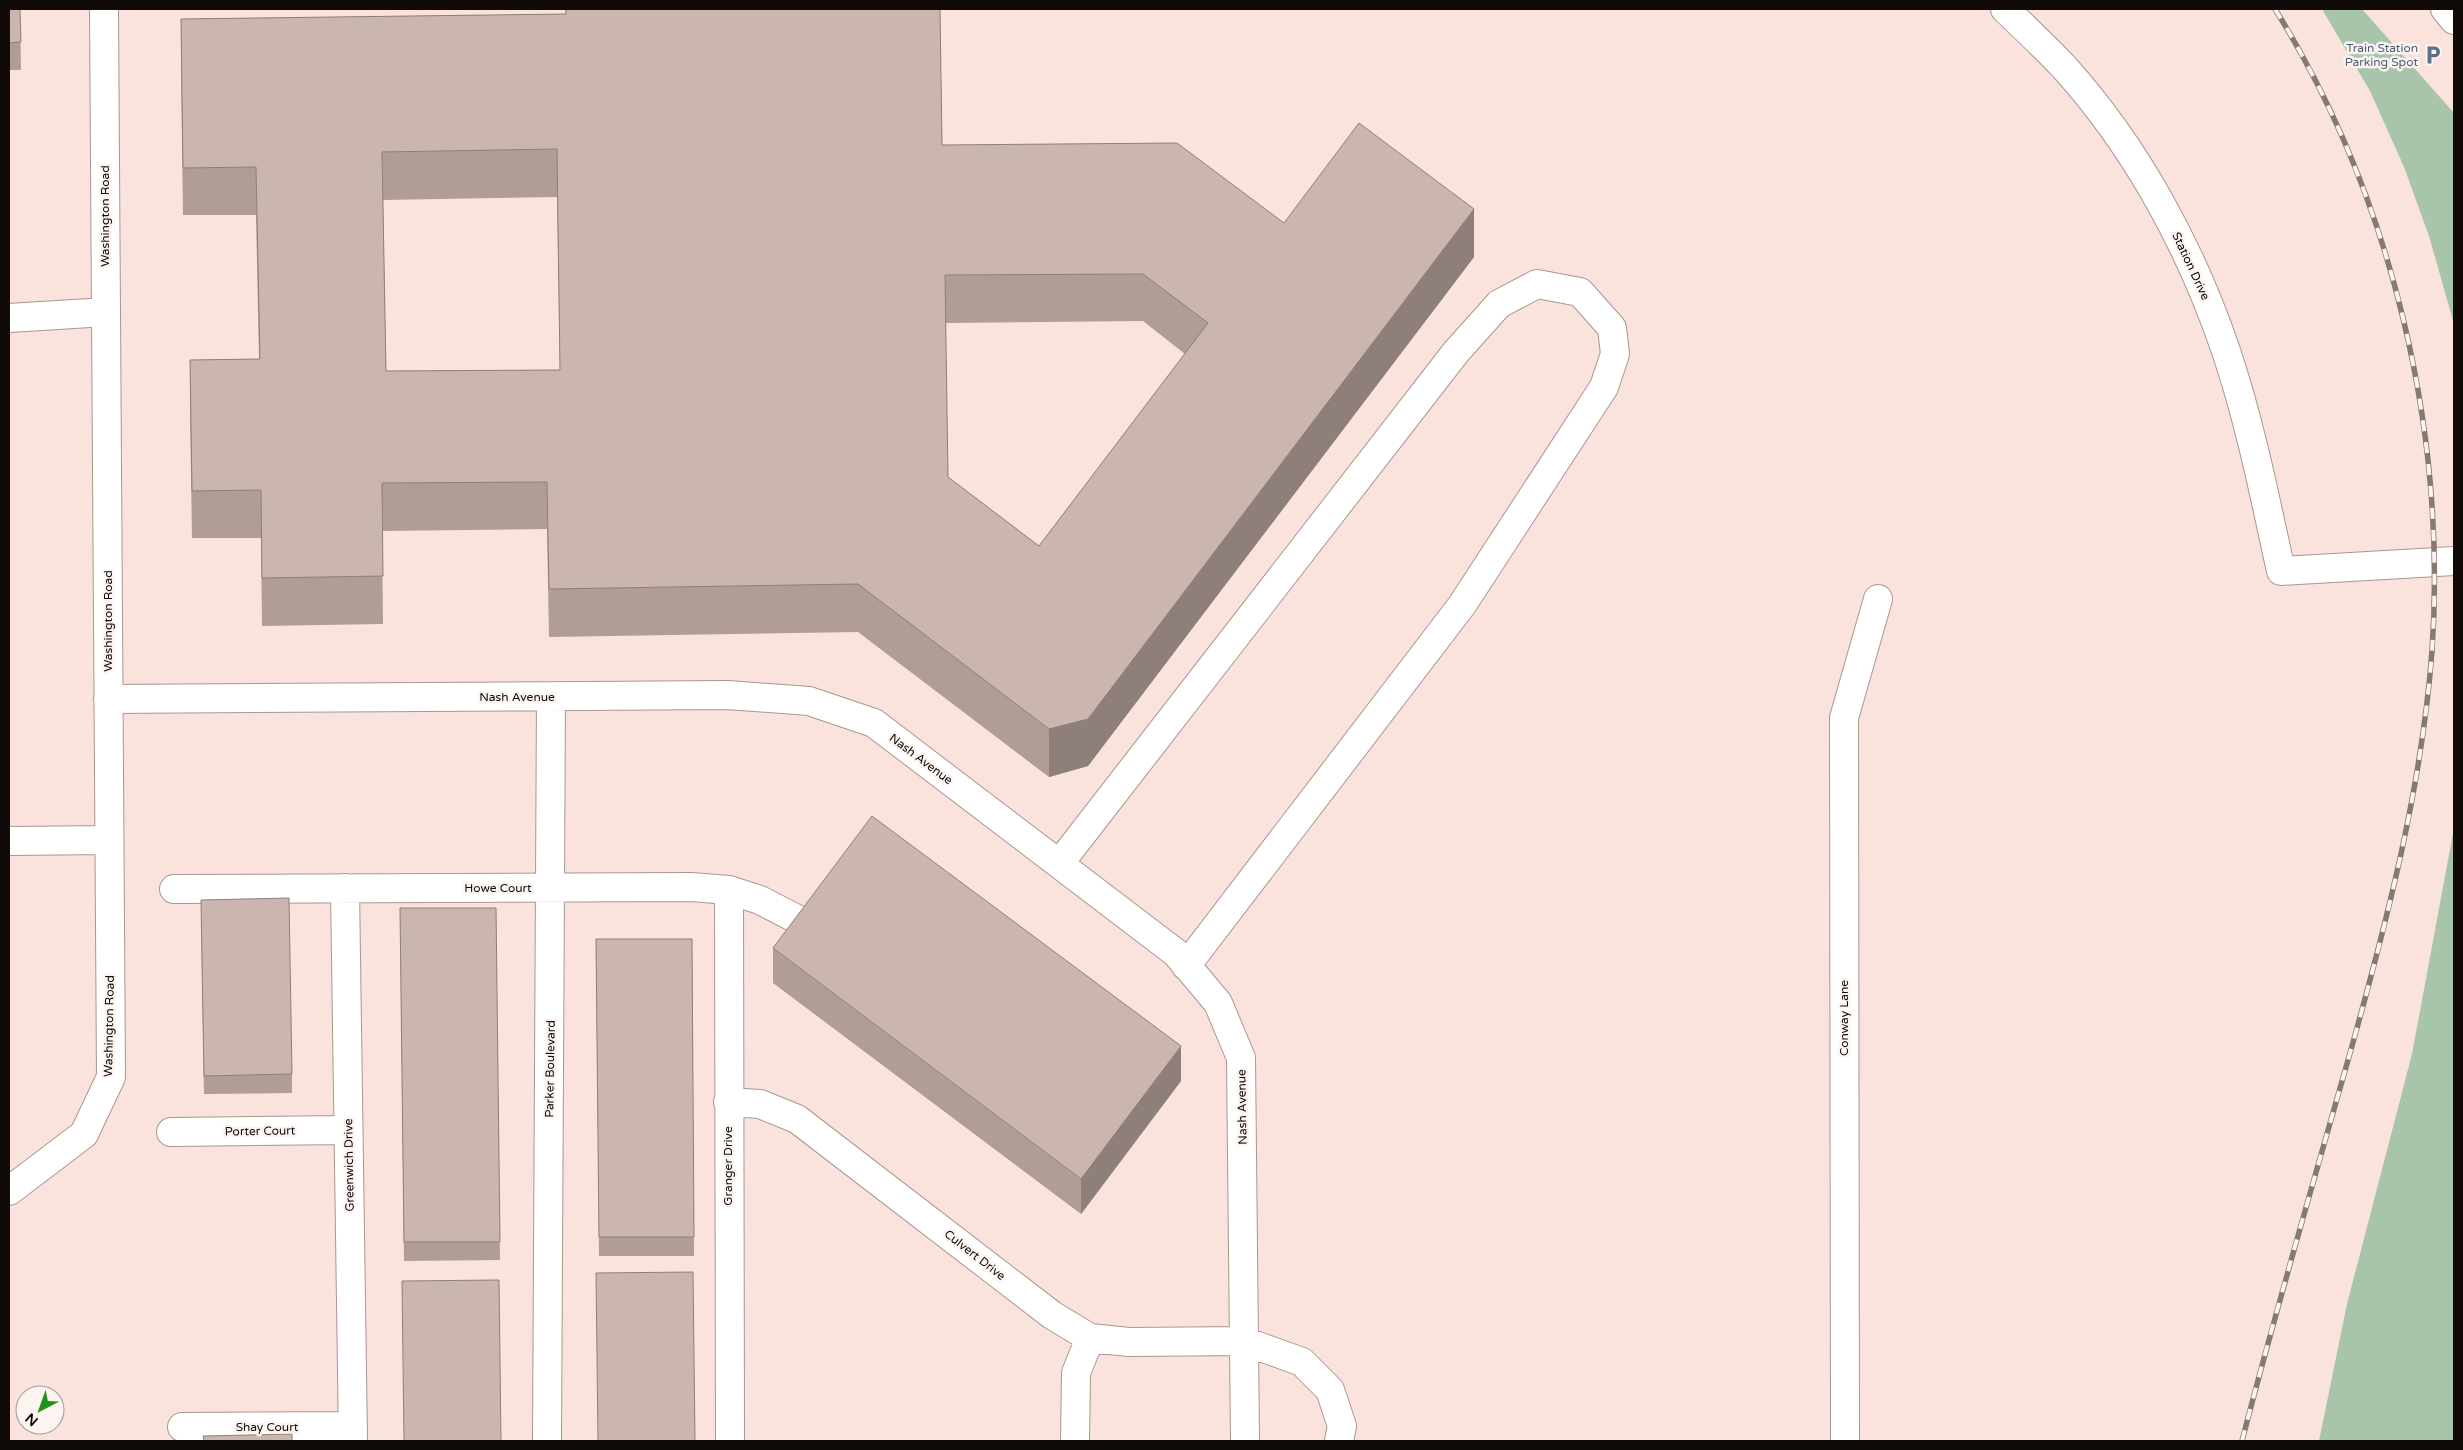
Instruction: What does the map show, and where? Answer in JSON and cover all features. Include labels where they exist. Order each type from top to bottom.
[{"type":"street","name":"Washington Road","points":[[9,1191],[84,1134],[111,1077],[104,9]]},
{"type":"street","name":"Station Drive","points":[[2004,9],[2064,67],[2123,144],[2172,224],[2194,268],[2234,378],[2281,571],[2454,561]]},
{"type":"street","points":[[2444,9],[2454,20]]},
{"type":"street","points":[[1059,864],[1456,352],[1499,304],[1537,284],[1580,292],[1612,328],[1615,354],[1604,387],[1462,605],[1186,966]]},
{"type":"street","points":[[9,318],[106,312]]},
{"type":"street","name":"Conway Lane","points":[[1845,1441],[1844,718],[1878,599]]},
{"type":"street","name":"Nash Avenue","points":[[108,699],[728,695],[810,701],[874,723],[1176,953],[1218,1004],[1241,1058],[1245,1441]]},
{"type":"street","name":"Parker Boulevard","points":[[546,1441],[551,697]]},
{"type":"street","points":[[9,841],[109,840]]},
{"type":"street","name":"Howe Court","points":[[174,889],[691,887],[729,890],[760,900],[814,928]]},
{"type":"street","name":"Greenwich Drive","points":[[345,888],[353,1434]]},
{"type":"street","name":"Granger Drive","points":[[729,890],[730,1441]]},
{"type":"street","name":"Culvert Drive","points":[[728,1102],[760,1104],[797,1119],[1052,1314],[1090,1338],[1129,1342],[1244,1341]]},
{"type":"street","name":"Porter Court","points":[[171,1132],[348,1130]]},
{"type":"street","points":[[1075,1441],[1076,1373],[1090,1338]]},
{"type":"street","points":[[1244,1341],[1302,1362],[1330,1390],[1342,1426],[1340,1441]]},
{"type":"street","name":"Shay Court","points":[[182,1427],[353,1434]]},
{"type":"green space","points":[[2322,9],[2362,9],[2454,113],[2454,324],[2429,236],[2404,167],[2370,91]]},
{"type":"green space","points":[[2454,828],[2454,1441],[2319,1441],[2347,1304],[2412,1054]]},
{"type":"building","points":[[9,9],[20,9],[21,42],[9,43]]},
{"type":"building","points":[[566,9],[940,9],[942,145],[1177,143],[1284,223],[1359,123],[1474,209],[1088,719],[1049,729],[858,584],[549,589],[547,482],[382,483],[383,576],[262,578],[261,490],[192,491],[190,360],[260,359],[256,167],[183,168],[181,19],[566,14]],"holes":[[[557,149],[560,370],[386,371],[382,152]],[[1143,274],[1208,323],[1039,546],[948,477],[945,275]]]},
{"type":"building","points":[[872,816],[1181,1046],[1081,1179],[773,948]]},
{"type":"building","points":[[289,898],[292,1074],[204,1076],[201,900]]},
{"type":"building","points":[[400,908],[496,908],[500,1242],[404,1242]]},
{"type":"building","points":[[596,939],[692,939],[694,1237],[599,1237]]},
{"type":"building","points":[[693,1272],[695,1441],[598,1441],[596,1273]]},
{"type":"building","points":[[499,1280],[501,1441],[404,1441],[402,1281]]},
{"type":"building","points":[[292,1434],[292,1441],[204,1441],[203,1436]]},
{"type":"railway","points":[[2242,1441],[2365,997],[2402,850],[2412,801],[2427,701],[2432,651],[2434,568],[2430,484],[2420,401],[2403,318],[2380,237],[2351,158],[2316,82],[2275,9]]},
{"type":"place","name":"Train Station Parking Spot","points":[[2433,55]]}]
